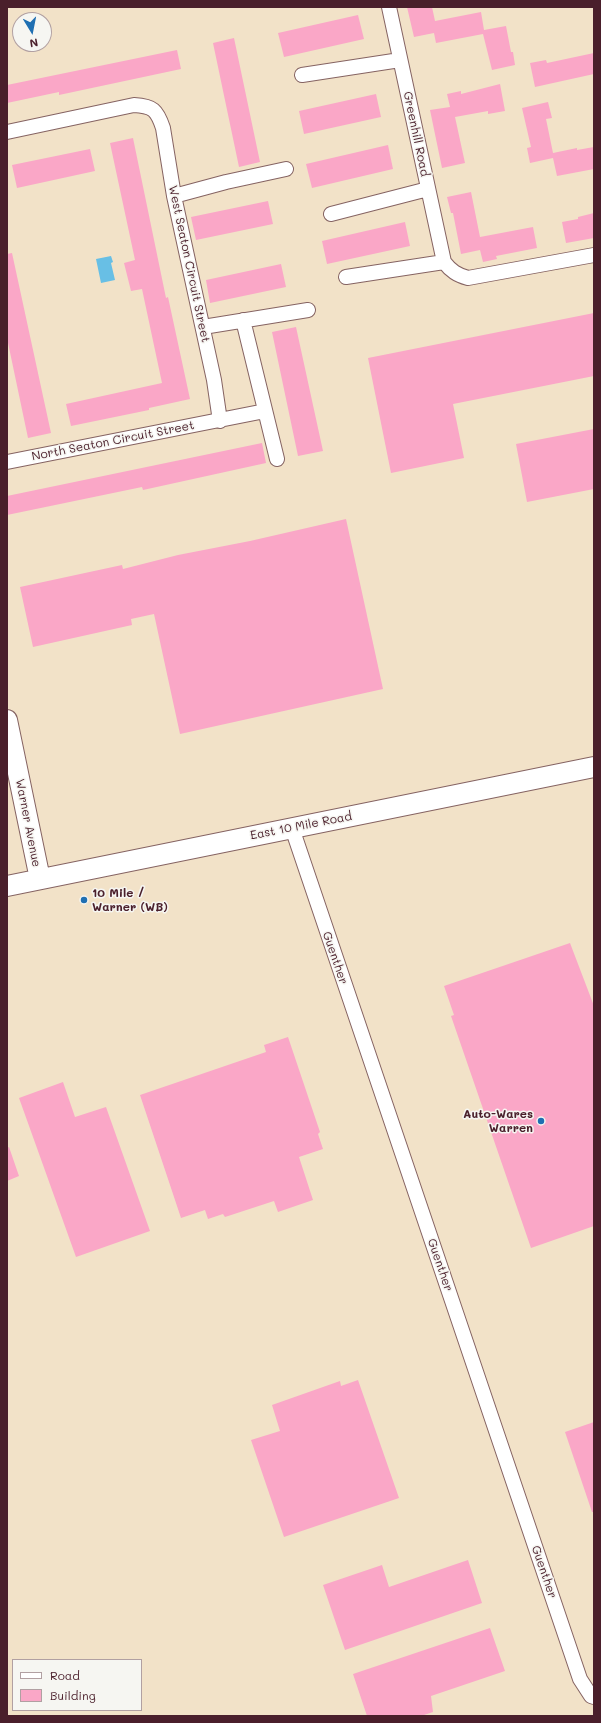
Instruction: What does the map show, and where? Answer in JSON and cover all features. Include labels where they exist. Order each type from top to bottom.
[{"type":"main road","name":"Warner Avenue","points":[[7,720],[40,880]]},
{"type":"main road","name":"East 10 Mile Road","points":[[7,886],[594,767]]},
{"type":"street","name":"Greenhill Road","points":[[389,7],[444,262]]},
{"type":"street","points":[[302,75],[400,60]]},
{"type":"street","name":"West Seaton Circuit Street","points":[[7,132],[134,105],[147,106],[154,110],[163,128],[174,196],[214,380],[220,421]]},
{"type":"street","points":[[174,196],[226,182],[286,169]]},
{"type":"street","points":[[331,214],[428,189]]},
{"type":"street","points":[[346,277],[444,262],[457,275],[468,278],[594,255]]},
{"type":"street","points":[[203,327],[308,310]]},
{"type":"street","points":[[243,320],[277,459]]},
{"type":"street","name":"North Seaton Circuit Street","points":[[7,462],[265,411]]},
{"type":"street","name":"Guenther","points":[[292,828],[580,1679],[591,1696],[594,1698]]},
{"type":"water","points":[[111,256],[115,280],[101,283],[96,259]]},
{"type":"building","points":[[407,7],[432,7],[435,21],[481,12],[484,30],[506,26],[515,65],[492,70],[483,34],[436,43],[434,33],[414,37]]},
{"type":"building","points":[[358,15],[364,39],[284,57],[278,33]]},
{"type":"building","points":[[234,38],[260,162],[239,167],[213,43]]},
{"type":"building","points":[[177,50],[181,69],[59,95],[59,92],[7,103],[7,85]]},
{"type":"building","points":[[594,53],[594,74],[535,87],[530,63],[546,60],[547,63]]},
{"type":"building","points":[[500,84],[505,111],[488,114],[488,111],[455,117],[465,163],[442,168],[430,110],[450,107],[447,94],[461,91],[461,94]]},
{"type":"building","points":[[376,94],[381,117],[304,134],[299,111]]},
{"type":"building","points":[[548,102],[552,118],[546,119],[553,153],[577,148],[577,150],[594,147],[594,169],[557,176],[553,158],[530,163],[527,148],[531,147],[522,108]]},
{"type":"building","points":[[133,138],[166,298],[168,297],[190,399],[149,408],[149,410],[71,426],[66,404],[162,383],[142,289],[131,291],[124,263],[135,260],[110,143]]},
{"type":"building","points":[[388,145],[393,169],[312,188],[306,164]]},
{"type":"building","points":[[90,149],[95,171],[17,188],[12,165]]},
{"type":"building","points":[[471,192],[480,237],[533,227],[537,248],[496,256],[497,259],[483,262],[480,250],[461,254],[453,213],[451,213],[447,197]]},
{"type":"building","points":[[268,201],[273,224],[196,240],[191,217]]},
{"type":"building","points":[[594,213],[594,238],[566,243],[562,222],[578,219],[578,217]]},
{"type":"building","points":[[405,222],[410,246],[327,264],[322,241]]},
{"type":"building","points":[[12,253],[51,433],[28,438],[7,338],[7,254]]},
{"type":"building","points":[[281,264],[286,287],[210,303],[206,280]]},
{"type":"building","points":[[594,313],[594,376],[453,404],[464,458],[391,473],[368,358]]},
{"type":"building","points":[[296,327],[323,451],[298,456],[272,332]]},
{"type":"building","points":[[594,429],[594,489],[527,502],[516,444]]},
{"type":"building","points":[[262,443],[266,463],[143,490],[142,487],[7,515],[7,496]]},
{"type":"building","points":[[346,519],[383,689],[180,734],[154,614],[131,619],[132,625],[33,647],[20,587],[122,565],[123,569],[178,555],[250,541]]},
{"type":"building","name":"Auto-Wares Warren","points":[[570,943],[594,1006],[594,1226],[531,1248],[451,1016],[454,1015],[444,986]]},
{"type":"building","points":[[288,1037],[320,1132],[318,1134],[323,1149],[299,1157],[313,1200],[278,1212],[274,1201],[225,1217],[223,1214],[208,1219],[205,1210],[181,1218],[140,1095],[266,1052],[264,1045]]},
{"type":"building","points":[[63,1082],[75,1117],[106,1107],[150,1231],[76,1257],[19,1098]]},
{"type":"building","points":[[9,1147],[19,1176],[7,1181],[7,1148]]},
{"type":"building","points":[[358,1380],[399,1498],[284,1537],[251,1440],[280,1431],[272,1405],[340,1381],[341,1386]]},
{"type":"building","points":[[594,1422],[594,1512],[592,1512],[565,1432]]},
{"type":"building","points":[[468,1560],[482,1603],[345,1650],[323,1585],[382,1565],[389,1587]]},
{"type":"building","points":[[490,1628],[505,1671],[431,1696],[433,1712],[421,1716],[367,1716],[353,1674]]},
{"type":"place","name":"10 Mile / Warner (WB)","points":[[84,900]]},
{"type":"place","name":"Auto-Wares Warren","points":[[541,1121]]}]
